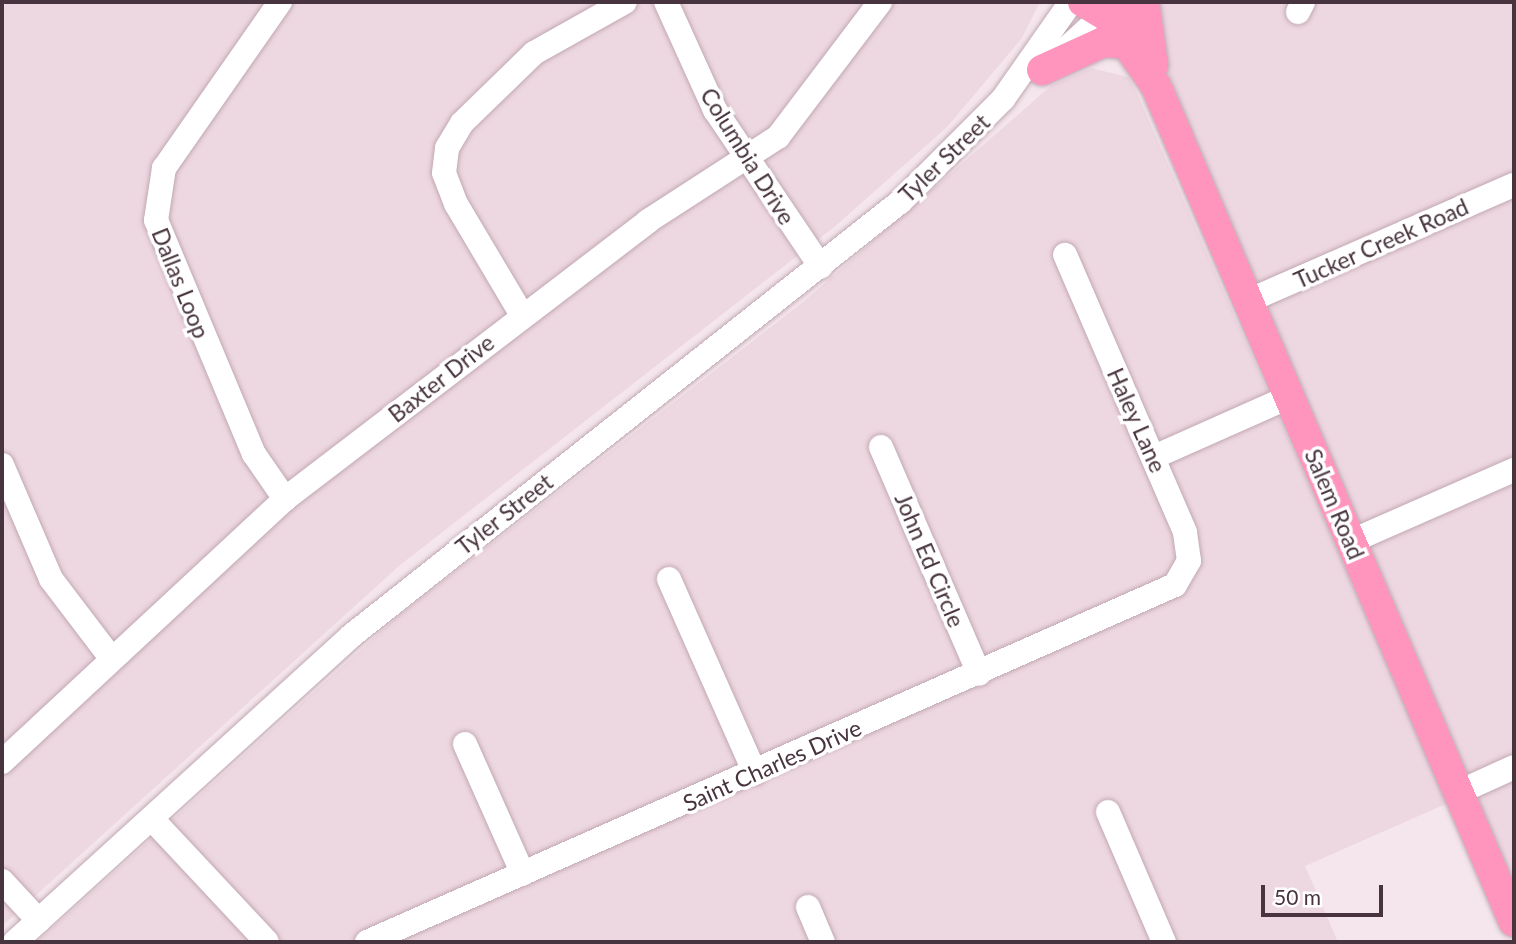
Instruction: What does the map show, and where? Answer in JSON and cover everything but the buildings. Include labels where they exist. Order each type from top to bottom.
[{"type":"main road","points":[[1098,11],[1142,2]]},
{"type":"main road","name":"Salem Road","points":[[1142,2],[1156,86]]},
{"type":"main road","name":"Salem Road","points":[[1098,11],[1132,44],[1156,86],[1514,922]]},
{"type":"main road","points":[[1042,70],[1103,42],[1132,44]]},
{"type":"street","name":"Dallas Loop","points":[[280,2],[164,168],[156,220],[254,454],[285,499]]},
{"type":"street","points":[[522,315],[456,204],[444,173],[447,148],[462,123],[534,53],[625,2]]},
{"type":"street","name":"Columbia Drive","points":[[666,2],[715,110],[821,267]]},
{"type":"street","name":"Baxter Drive","points":[[2,762],[285,499],[522,315],[778,137],[804,109],[880,2]]},
{"type":"street","name":"Tyler Street","points":[[1003,99],[1071,2]]},
{"type":"street","name":"Tyler Street","points":[[15,942],[379,613],[821,267],[900,202],[1003,99],[1042,70],[1098,11]]},
{"type":"street","name":"Tucker Creek Road","points":[[1248,301],[1514,185]]},
{"type":"street","name":"Haley Lane","points":[[1065,255],[1154,457],[1189,547],[1175,585]]},
{"type":"street","points":[[1154,457],[1289,397]]},
{"type":"street","name":"John Ed Circle","points":[[881,447],[979,674]]},
{"type":"street","points":[[2,465],[51,579],[111,658]]},
{"type":"street","points":[[1352,541],[1514,470]]},
{"type":"street","points":[[669,579],[755,773]]},
{"type":"street","name":"Saint Charles Drive","points":[[367,942],[755,773],[1175,585]]},
{"type":"street","points":[[465,744],[523,874]]},
{"type":"street","points":[[1459,792],[1514,767]]},
{"type":"street","points":[[1108,812],[1164,942]]},
{"type":"street","points":[[152,818],[267,942]]},
{"type":"street","points":[[2,881],[38,921]]},
{"type":"street","points":[[808,907],[823,942]]},
{"type":"shaded area","points":[[7,2],[1040,2],[1022,38],[947,127],[833,228],[400,565],[2,926],[2,9]]},
{"type":"shaded area","points":[[1157,2],[1514,2],[1514,883],[1179,102],[1156,37]]},
{"type":"shaded area","points":[[1091,68],[1128,77],[1135,89],[1448,803],[1305,866],[1338,942],[37,942],[397,617],[802,303],[1052,85]]}]
